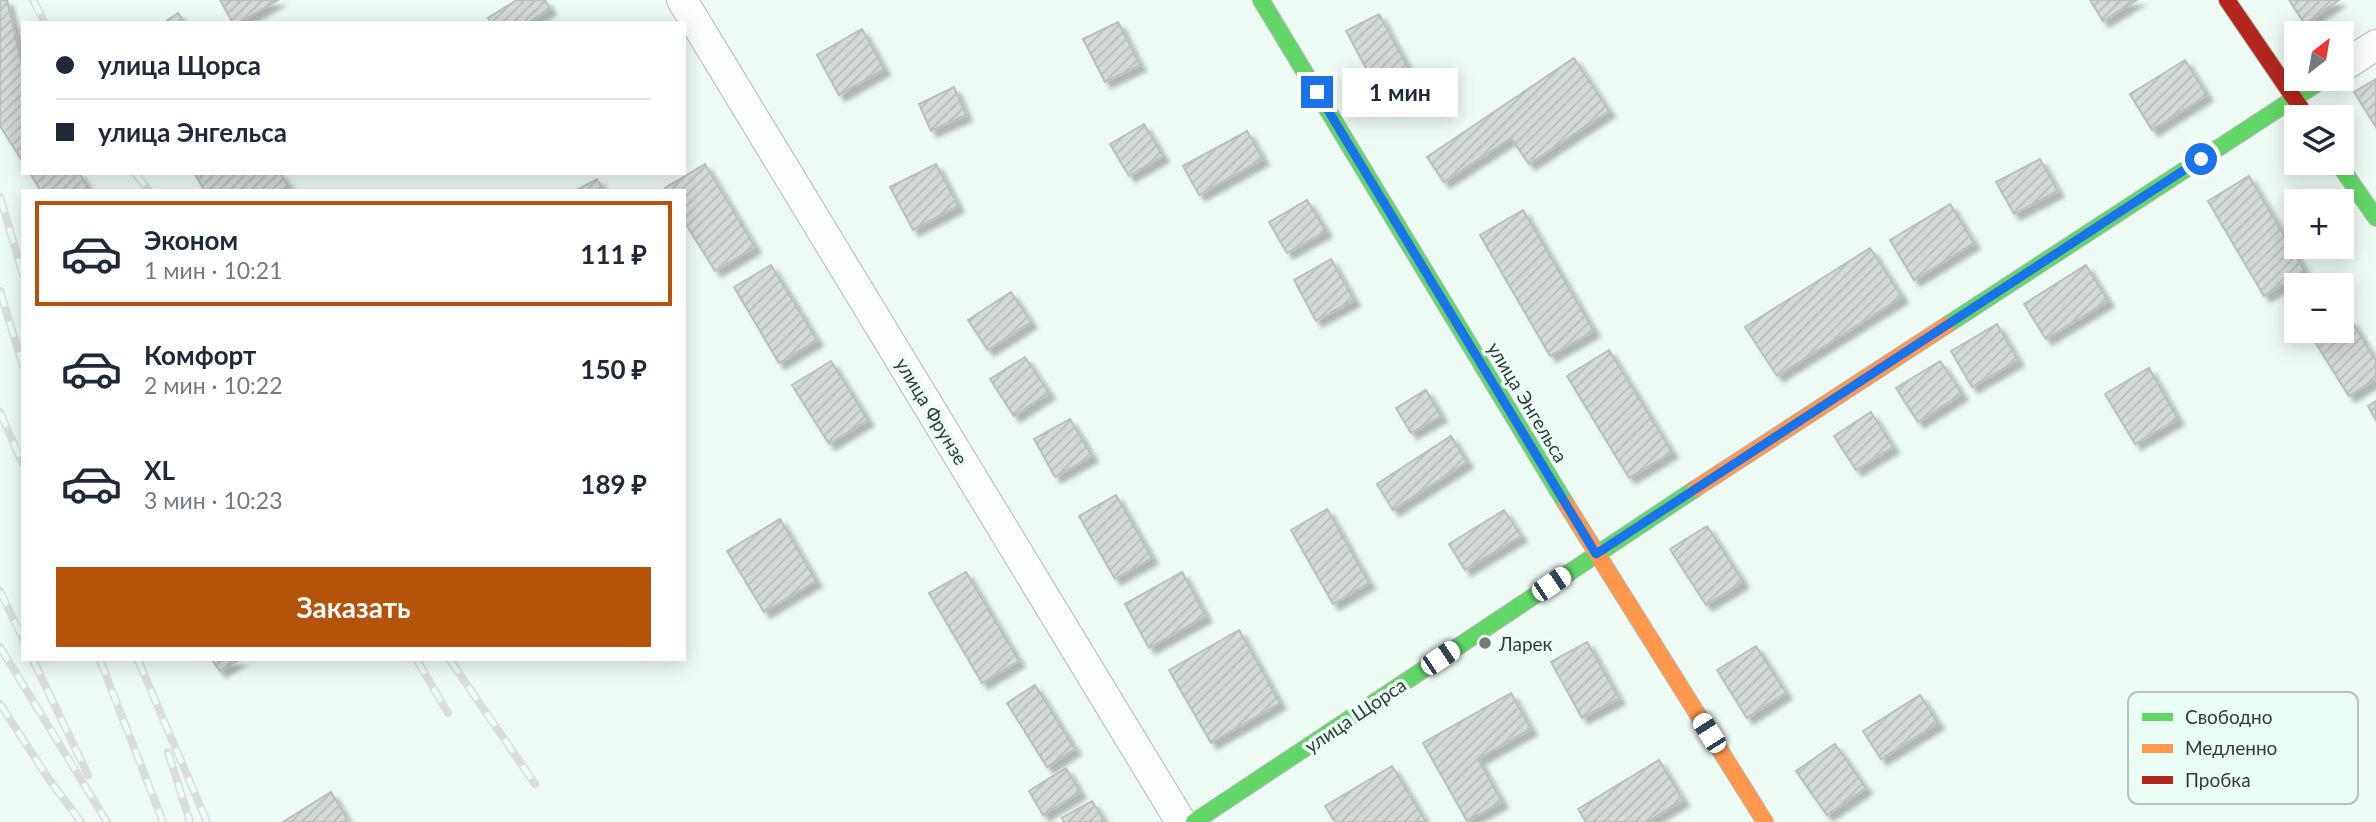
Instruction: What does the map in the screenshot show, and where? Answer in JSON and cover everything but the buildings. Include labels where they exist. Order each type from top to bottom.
[{"type":"street","name":"улица Фрунзе","points":[[682,0],[1181,822]]},
{"type":"street","name":"улица Энгельса","points":[[1261,0],[1596,554],[1765,822]]},
{"type":"street","points":[[2227,0],[2298,105]]},
{"type":"street","points":[[2354,59],[2376,45]]},
{"type":"street","name":"улица Щорса","points":[[1194,822],[1596,554],[2306,91]]},
{"type":"street","points":[[2346,175],[2376,218]]},
{"type":"railway","points":[[33,0],[44,21]]},
{"type":"railway","points":[[137,175],[147,189]]},
{"type":"railway","points":[[0,197],[21,268]]},
{"type":"railway","points":[[0,291],[21,359]]},
{"type":"railway","points":[[0,412],[21,460]]},
{"type":"railway","points":[[0,591],[21,635]]},
{"type":"railway","points":[[0,647],[107,822]]},
{"type":"railway","points":[[33,661],[88,775]]},
{"type":"railway","points":[[100,661],[163,822]]},
{"type":"railway","points":[[138,661],[207,822]]},
{"type":"railway","points":[[418,661],[448,713]]},
{"type":"railway","points":[[451,661],[535,784]]},
{"type":"railway","points":[[0,704],[48,778],[81,822]]},
{"type":"railway","points":[[168,752],[190,822]]},
{"type":"traffic: fast","points":[[1261,0],[1566,504]]},
{"type":"traffic: fast","points":[[1947,325],[2306,91]]},
{"type":"traffic: fast","points":[[2346,175],[2376,218]]},
{"type":"traffic: fast","points":[[1194,822],[1695,489]]},
{"type":"traffic: slow","points":[[1695,489],[1947,325]]},
{"type":"traffic: slow","points":[[1566,504],[1765,822]]},
{"type":"traffic: jam","points":[[2227,0],[2299,105]]},
{"type":"place","name":"Ларек","points":[[1485,643]]},
{"type":"route","points":[[1317,92],[1596,554],[2201,159]]}]
